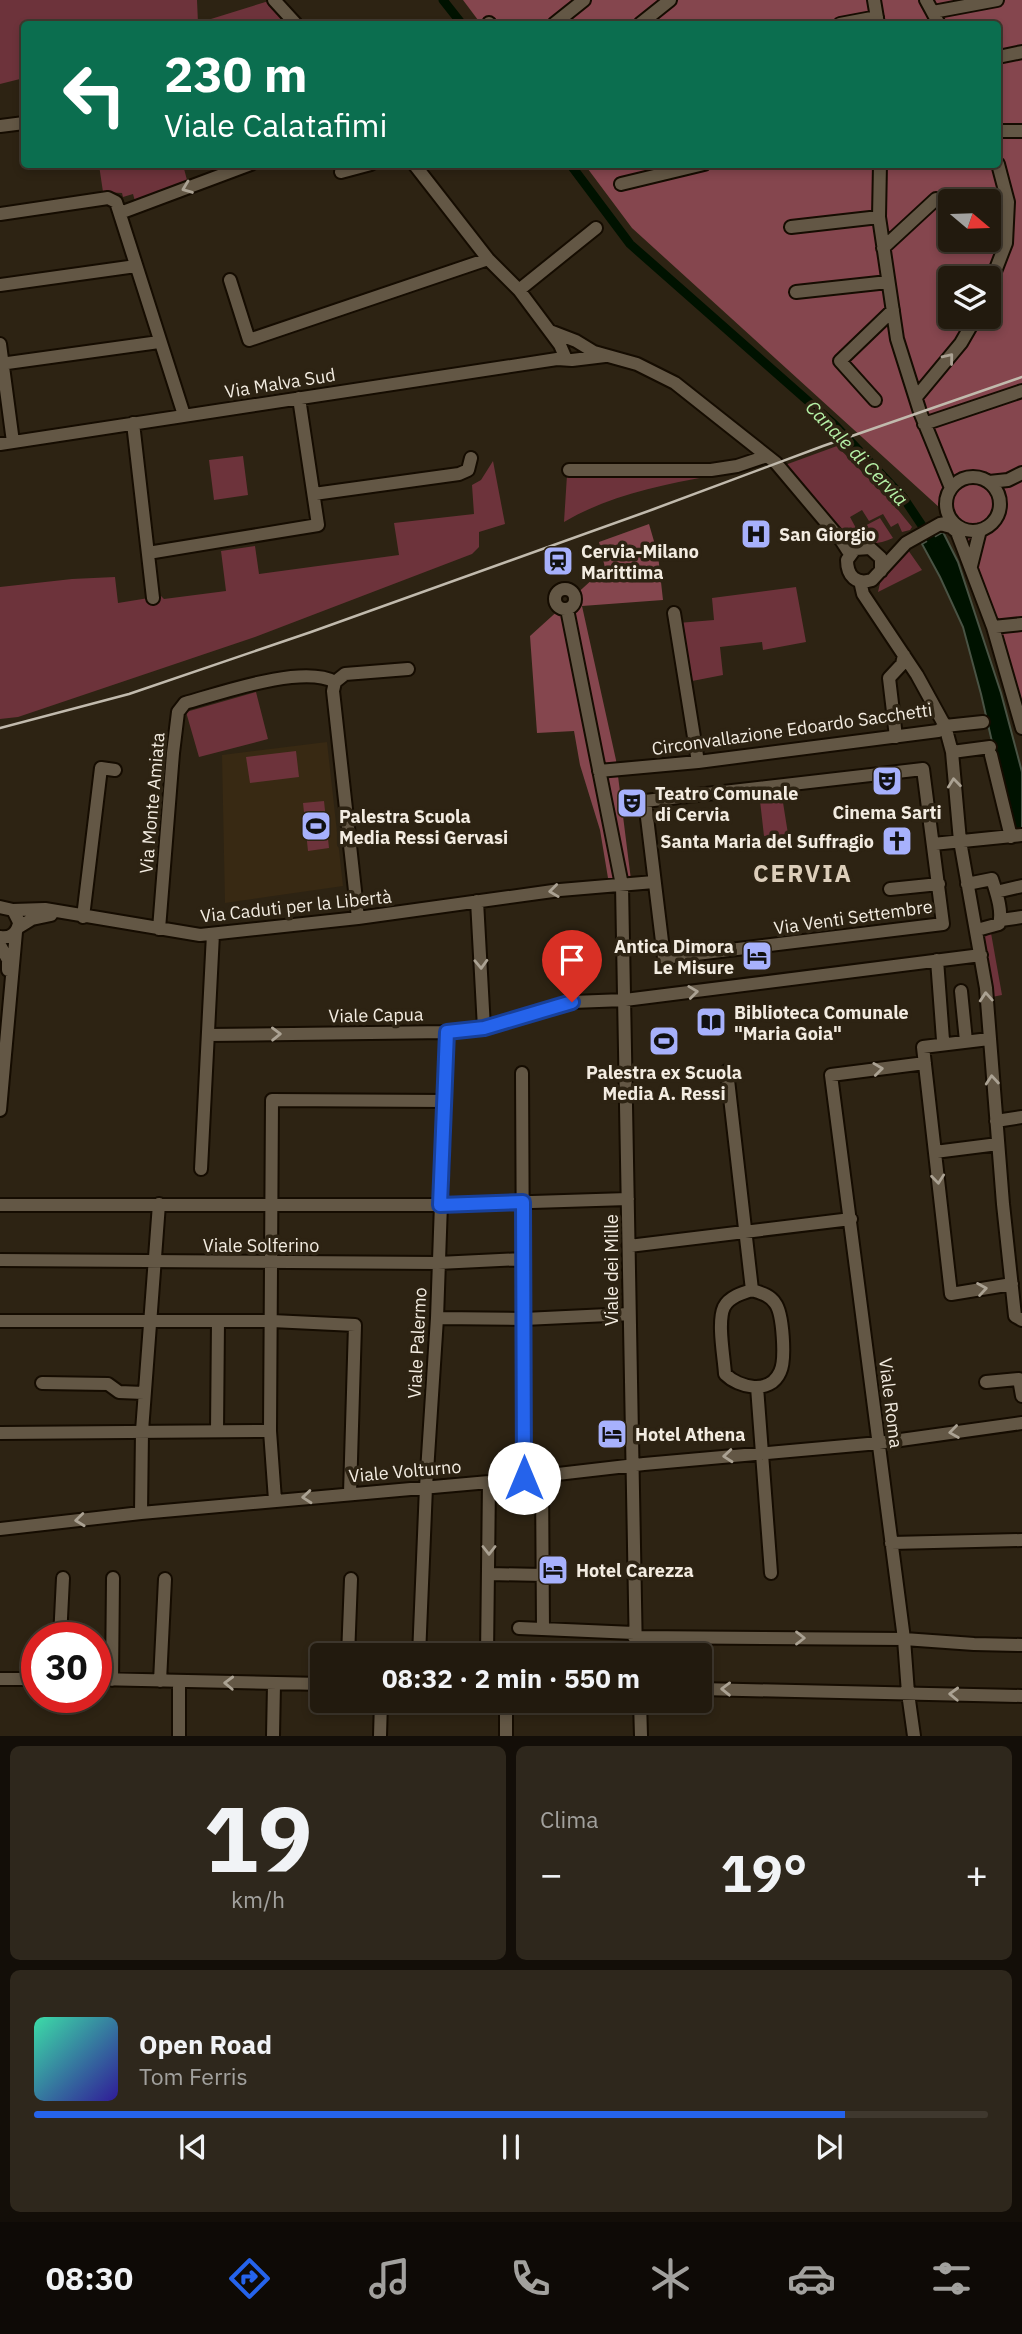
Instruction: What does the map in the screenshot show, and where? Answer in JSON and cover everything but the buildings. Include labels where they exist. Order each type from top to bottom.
[{"type":"street","points":[[274,0],[293,21]]},
{"type":"street","points":[[558,21],[584,0]]},
{"type":"street","points":[[644,21],[670,0]]},
{"type":"street","points":[[874,0],[877,21]]},
{"type":"street","points":[[926,0],[938,21]]},
{"type":"street","points":[[933,12],[997,0]]},
{"type":"street","points":[[1001,56],[1022,52]]},
{"type":"street","points":[[0,127],[21,124]]},
{"type":"street","points":[[1001,131],[1022,131]]},
{"type":"street","points":[[118,208],[239,168]]},
{"type":"street","points":[[341,172],[356,168]]},
{"type":"street","points":[[417,168],[488,259],[519,290],[550,331],[572,351]]},
{"type":"street","points":[[621,184],[687,168]]},
{"type":"street","points":[[880,168],[879,217],[897,339],[932,445],[951,488]]},
{"type":"street","points":[[997,266],[1006,243],[1015,202],[1000,168]]},
{"type":"street","points":[[0,214],[108,198],[118,208],[184,415]]},
{"type":"street","points":[[883,248],[936,199]]},
{"type":"street","points":[[791,227],[879,217]]},
{"type":"street","points":[[519,290],[596,228]]},
{"type":"street","points":[[230,280],[248,340],[488,259]]},
{"type":"street","points":[[0,285],[136,266]]},
{"type":"street","points":[[796,292],[888,282]]},
{"type":"street","points":[[875,400],[840,361],[893,310]]},
{"type":"street","points":[[917,396],[961,343],[969,329]]},
{"type":"street","points":[[1,364],[159,342]]},
{"type":"street","points":[[0,344],[7,442]]},
{"type":"street","name":"Via Malva Sud","points":[[7,442],[299,398],[572,351],[637,365],[674,383],[767,456],[800,490],[841,540],[855,551]]},
{"type":"street","points":[[903,358],[925,424]]},
{"type":"street","points":[[925,424],[1022,391]]},
{"type":"street","points":[[148,553],[318,525],[299,398]]},
{"type":"street","points":[[132,423],[153,598]]},
{"type":"street","points":[[569,470],[710,470],[737,466],[767,456]]},
{"type":"street","points":[[314,494],[459,474],[468,470],[471,458]]},
{"type":"street","points":[[941,462],[964,479]]},
{"type":"street","points":[[989,482],[1008,480],[1022,473]]},
{"type":"street","points":[[999,497],[989,482],[981,478],[964,479],[951,488],[946,503],[951,527],[957,532],[971,563],[993,627],[1022,728]]},
{"type":"street","points":[[971,563],[980,530],[998,513],[999,497],[1008,480]]},
{"type":"street","points":[[951,521],[967,535],[971,563]]},
{"type":"street","points":[[912,540],[871,577],[853,578],[848,571],[847,563],[855,551],[874,550],[912,540],[951,521],[980,530]]},
{"type":"street","points":[[874,550],[881,558],[863,594],[917,675],[945,726],[983,722]]},
{"type":"street","name":"Viale dei Mille","points":[[567,609],[622,885],[635,1643]]},
{"type":"street","points":[[674,613],[698,762]]},
{"type":"street","points":[[993,627],[1022,624]]},
{"type":"street","points":[[896,737],[889,678],[902,664],[904,655]]},
{"type":"street","name":"Via Monte Amiata","points":[[159,929],[178,712],[185,703],[260,682],[323,676],[335,682],[345,674],[408,669]]},
{"type":"street","points":[[897,670],[917,675]]},
{"type":"street","points":[[1008,680],[1022,687],[1014,705]]},
{"type":"street","points":[[335,682],[333,691],[358,918]]},
{"type":"street","points":[[883,739],[888,727],[891,691]]},
{"type":"street","name":"Circonvallazione Edoardo Sacchetti","points":[[599,771],[698,762],[883,739],[938,731],[945,726],[951,751],[960,842],[986,988],[1015,1316],[1022,1320]]},
{"type":"street","points":[[933,844],[1016,836],[991,751],[951,751]]},
{"type":"street","points":[[80,917],[101,768],[114,770]]},
{"type":"street","name":"Via Venti Settembre","points":[[923,769],[943,924],[664,958],[654,883],[645,801],[923,769]]},
{"type":"street","points":[[967,884],[992,879],[1001,920]]},
{"type":"street","name":"Via Caduti per la Libertà","points":[[7,908],[45,909],[200,935],[358,918],[477,901],[654,883]]},
{"type":"street","points":[[890,889],[939,884]]},
{"type":"street","points":[[996,892],[1022,886]]},
{"type":"street","points":[[477,901],[484,1028]]},
{"type":"street","points":[[0,1102],[3,1032],[19,917],[7,908]]},
{"type":"street","name":"Via Caduti per la Libertà","points":[[0,937],[8,937],[32,919],[45,915],[80,917]]},
{"type":"street","points":[[976,930],[999,924],[1001,920],[1022,916]]},
{"type":"street","points":[[201,1169],[213,934]]},
{"type":"street","points":[[0,945],[8,960],[10,995]]},
{"type":"street","points":[[625,1000],[981,955]]},
{"type":"street","points":[[936,960],[943,1040]]},
{"type":"street","points":[[961,991],[966,1041]]},
{"type":"street","name":"Viale Capua","points":[[208,1035],[447,1032],[484,1028],[572,1002],[625,1000]]},
{"type":"street","name":"Viale Palermo","points":[[420,1643],[437,1318],[447,1032]]},
{"type":"street","points":[[989,1039],[923,1047],[951,1294],[1012,1284]]},
{"type":"street","name":"Viale Roma","points":[[914,1735],[831,1075],[925,1063]]},
{"type":"street","points":[[727,1071],[752,1290]]},
{"type":"street","points":[[522,1073],[524,1478]]},
{"type":"street","points":[[275,1500],[270,1431],[272,1100],[445,1101]]},
{"type":"street","points":[[996,1121],[1022,1117]]},
{"type":"street","points":[[935,1152],[998,1144]]},
{"type":"street","points":[[0,1205],[440,1205],[628,1199]]},
{"type":"street","points":[[141,1513],[142,1432],[159,1204]]},
{"type":"street","points":[[629,1246],[850,1219]]},
{"type":"street","name":"Viale Solferino","points":[[0,1260],[438,1263],[523,1259]]},
{"type":"street","points":[[752,1290],[767,1295],[777,1304],[783,1340],[780,1374],[770,1383],[757,1387],[740,1385],[725,1374],[722,1318],[725,1305],[737,1294],[752,1290]]},
{"type":"street","points":[[437,1318],[524,1319],[629,1314]]},
{"type":"street","points":[[0,1321],[272,1321],[355,1325],[350,1493]]},
{"type":"street","points":[[217,1431],[218,1321]]},
{"type":"street","points":[[986,1382],[1019,1379],[1022,1396]]},
{"type":"street","points":[[42,1383],[108,1384],[119,1392],[145,1393]]},
{"type":"street","points":[[757,1387],[771,1573]]},
{"type":"street","name":"Viale Volturno","points":[[0,1529],[141,1513],[879,1443],[1022,1423]]},
{"type":"street","points":[[0,1433],[270,1431]]},
{"type":"street","points":[[542,1476],[543,1629]]},
{"type":"street","points":[[487,1643],[489,1482]]},
{"type":"street","points":[[891,1543],[1022,1540]]},
{"type":"street","points":[[489,1574],[544,1575]]},
{"type":"street","points":[[61,1622],[62,1578]]},
{"type":"street","points":[[113,1578],[112,1680],[310,1684]]},
{"type":"street","points":[[160,1681],[165,1579]]},
{"type":"street","points":[[349,1643],[351,1579]]},
{"type":"street","points":[[519,1628],[634,1635],[904,1639],[1022,1645]]},
{"type":"street","points":[[0,1679],[21,1679]]},
{"type":"street","points":[[179,1681],[179,1735]]},
{"type":"street","points":[[273,1735],[274,1684]]},
{"type":"street","points":[[712,1689],[1022,1696]]},
{"type":"street","points":[[380,1713],[380,1735]]},
{"type":"street","points":[[506,1713],[506,1735]]},
{"type":"street","points":[[640,1713],[641,1735]]},
{"type":"shaded area","points":[[0,0],[197,0],[198,21],[21,21],[21,79],[0,84]]},
{"type":"shaded area","points":[[272,0],[290,21],[204,21]]},
{"type":"shaded area","points":[[463,0],[1022,0],[1022,716],[962,528],[632,228],[587,168],[1001,168],[1001,21],[479,21]]},
{"type":"shaded area","points":[[99,168],[184,168],[187,180],[135,201],[133,194],[123,197],[122,193],[103,192]]},
{"type":"shaded area","points":[[837,446],[894,505],[912,527],[910,530],[902,532],[898,523],[891,527],[883,514],[869,521],[862,510],[850,517],[857,530],[880,518],[893,538],[875,543],[851,538],[785,465]]},
{"type":"shaded area","points":[[243,456],[248,495],[214,500],[209,460]]},
{"type":"shaded area","points":[[493,461],[505,524],[479,532],[479,547],[472,554],[255,637],[18,717],[0,719],[0,587],[115,577],[118,603],[161,596],[164,599],[226,591],[221,551],[255,546],[259,574],[399,555],[394,523],[474,514],[472,485],[481,480]]},
{"type":"shaded area","points":[[567,475],[710,476],[616,498],[564,522]]},
{"type":"shaded area","points":[[649,524],[658,555],[663,600],[582,606],[616,760],[631,880],[608,878],[600,830],[580,765],[574,731],[537,733],[530,636],[605,568],[599,542]]},
{"type":"shaded area","points":[[943,532],[958,562],[1001,693],[1022,772],[1022,832],[1013,833],[963,627],[922,544]]},
{"type":"shaded area","points":[[908,550],[922,570],[878,592],[881,579]]},
{"type":"shaded area","points":[[796,587],[806,642],[763,650],[762,642],[720,647],[723,675],[687,682],[678,623],[714,620],[712,598]]},
{"type":"shaded area","points":[[256,692],[268,739],[199,757],[186,712]]},
{"type":"shaded area","points":[[327,742],[343,886],[225,903],[222,755]]},
{"type":"shaded area","points":[[296,751],[299,777],[250,783],[246,757]]},
{"type":"shaded area","points":[[781,790],[788,834],[764,836],[759,792]]},
{"type":"shaded area","name":"Palestra Scuola Media Ressi Gervasi","points":[[324,801],[329,848],[308,851],[303,803]]},
{"type":"shaded area","points":[[991,933],[1002,995],[992,997],[983,938]]},
{"type":"waterway","name":"Canale di Cervia","points":[[443,0],[460,21]]},
{"type":"waterway","name":"Canale di Cervia","points":[[573,168],[630,244],[834,424],[903,497],[937,548]]},
{"type":"railway","points":[[0,728],[129,694],[311,632],[823,446],[1022,377]]},
{"type":"place","name":"San Giorgio","points":[[756,534]]},
{"type":"place","name":"Cervia-Milano Marittima","points":[[558,561]]},
{"type":"place","name":"Cinema Sarti","points":[[887,781]]},
{"type":"place","name":"Teatro Comunale di Cervia","points":[[632,803]]},
{"type":"place","name":"Palestra Scuola Media Ressi Gervasi","points":[[316,826]]},
{"type":"place","name":"Santa Maria del Suffragio","points":[[897,841]]},
{"type":"place","name":"Antica Dimora Le Misure","points":[[757,956]]},
{"type":"place","name":"Biblioteca Comunale \"Maria Goia\"","points":[[711,1022]]},
{"type":"place","name":"Palestra ex Scuola Media A. Ressi","points":[[664,1041]]},
{"type":"place","name":"Hotel Athena","points":[[612,1434]]},
{"type":"place","name":"Hotel Carezza","points":[[553,1570]]},
{"type":"district","name":"CERVIA","points":[[803,873]]},
{"type":"route","points":[[524,1478],[523,1202],[440,1205],[447,1032],[484,1028],[572,1002]]}]
